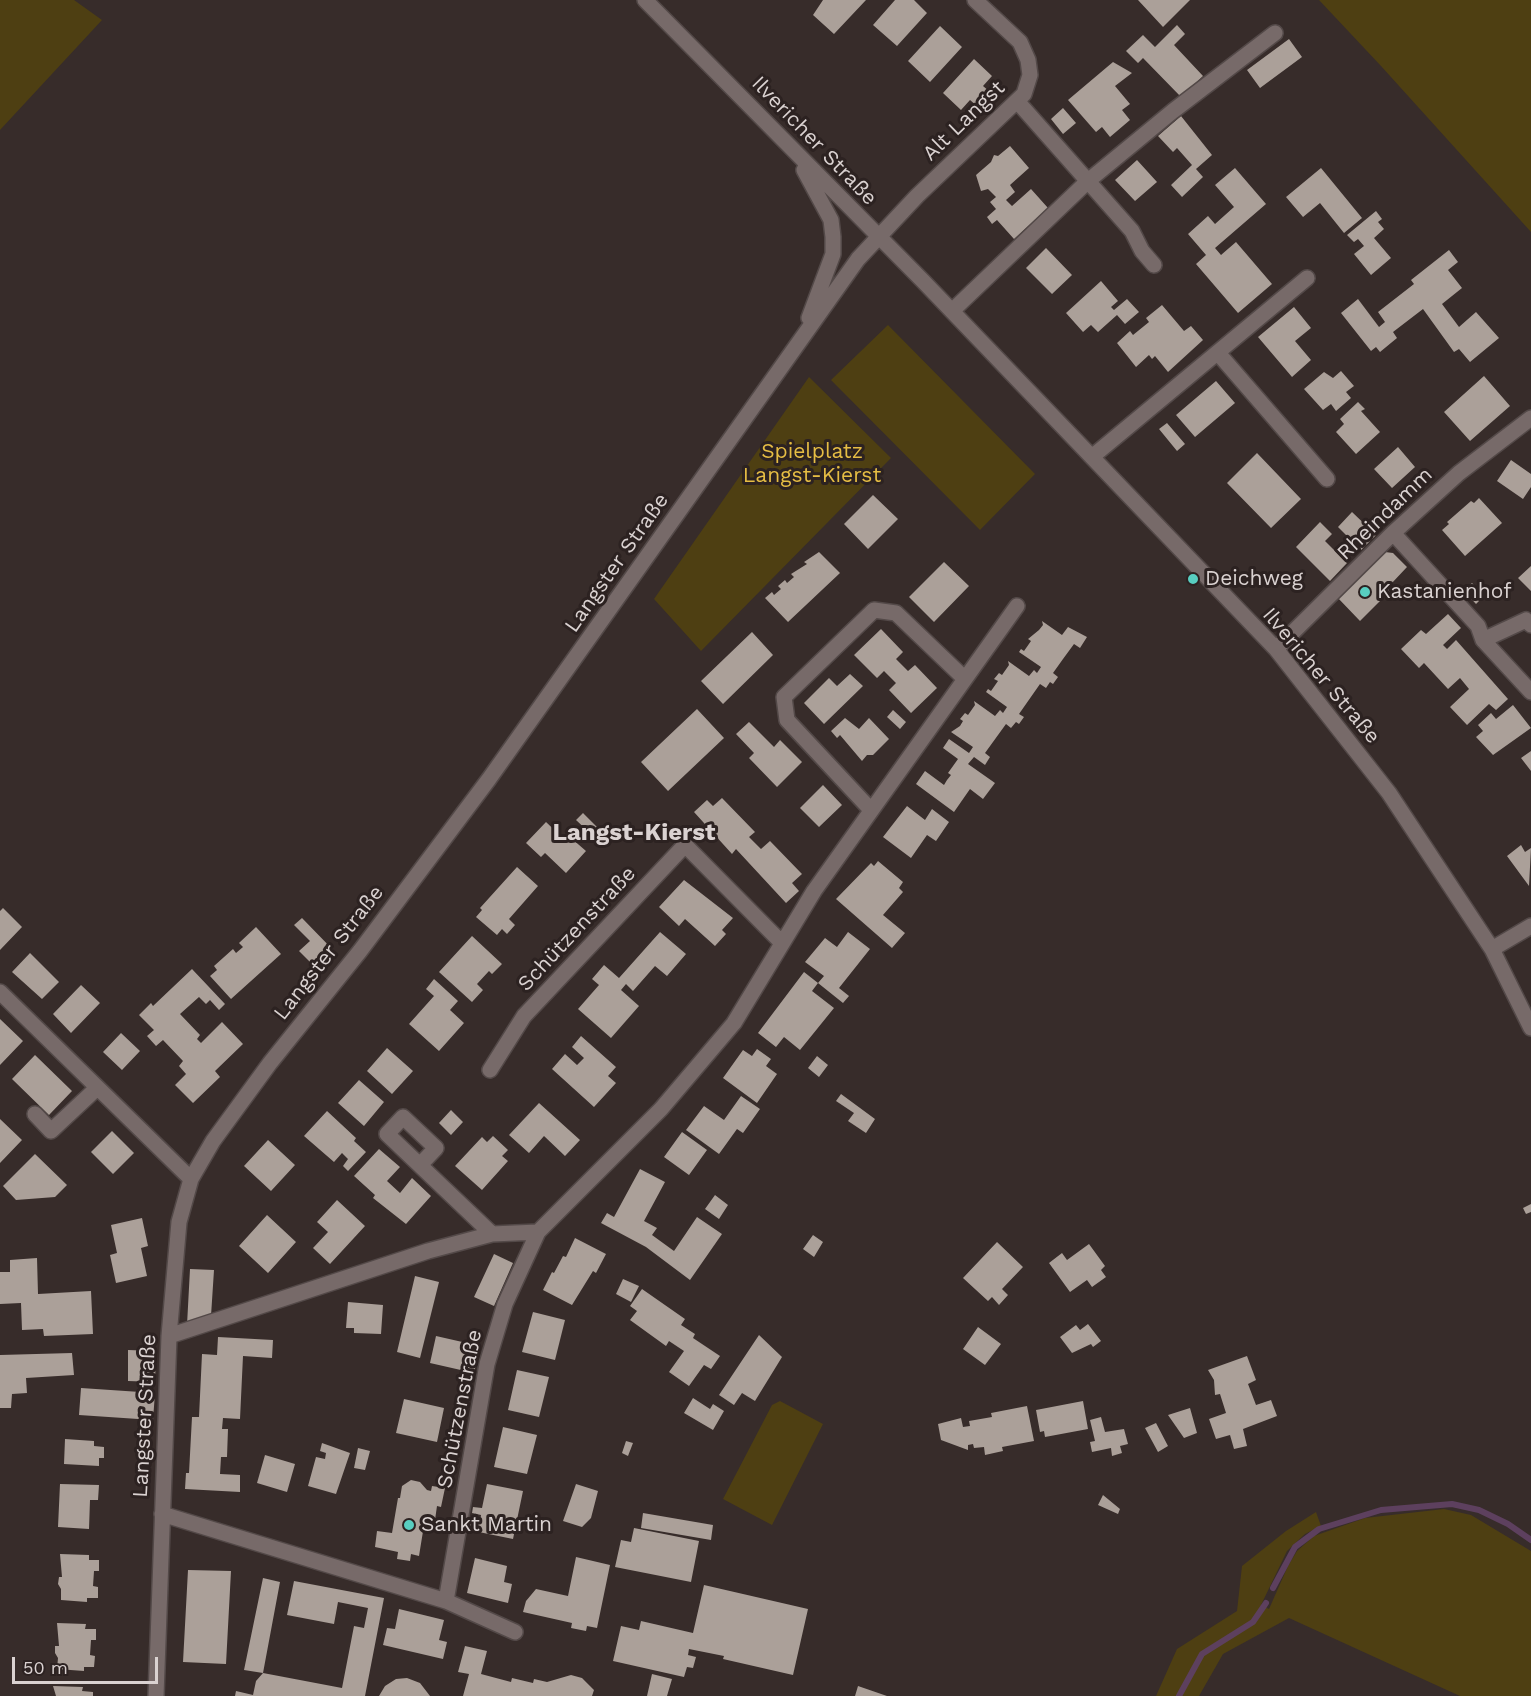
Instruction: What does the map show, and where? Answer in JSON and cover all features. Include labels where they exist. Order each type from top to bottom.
[{"type":"street","name":"Ilvericher Straße","points":[[645,0],[1093,456],[1276,649],[1389,793],[1492,949],[1531,1028]]},
{"type":"street","name":"Alt Langst","points":[[878,236],[916,196],[1023,94],[1030,75],[1028,60],[1020,42],[975,0]]},
{"type":"street","points":[[952,311],[1088,181],[1173,111],[1275,33]]},
{"type":"street","points":[[1017,101],[1132,231],[1142,251],[1154,265]]},
{"type":"street","name":"Langster Straße","points":[[792,149],[831,220],[833,237],[833,254],[805,332]]},
{"type":"street","name":"Langster Straße","points":[[156,1696],[169,1336],[179,1222],[191,1179],[213,1141],[270,1063],[360,951],[489,779],[656,546],[805,332],[878,236]]},
{"type":"street","points":[[1093,456],[1307,278]]},
{"type":"street","points":[[1218,353],[1327,479]]},
{"type":"street","name":"Rheindamm","points":[[1276,649],[1393,533],[1459,473],[1531,418]]},
{"type":"street","points":[[1393,533],[1478,626],[1483,640],[1531,692]]},
{"type":"street","name":"Schützenstraße","points":[[447,1601],[487,1364],[505,1304],[538,1232],[661,1109],[734,1023],[781,942],[871,810],[1017,606]]},
{"type":"street","points":[[871,810],[787,720],[784,697],[874,610],[896,613],[965,679]]},
{"type":"street","points":[[1483,640],[1526,620],[1531,625]]},
{"type":"street","name":"Schützenstraße","points":[[490,1070],[524,1016],[685,845],[781,942]]},
{"type":"street","points":[[1492,949],[1531,926]]},
{"type":"street","points":[[0,992],[191,1179]]},
{"type":"street","points":[[35,1114],[51,1131],[97,1088]]},
{"type":"street","points":[[420,1165],[492,1234]]},
{"type":"street","points":[[169,1336],[428,1251],[492,1234],[538,1232]]},
{"type":"street","points":[[162,1514],[447,1601],[516,1632]]},
{"type":"green space","points":[[0,0],[74,0],[102,20],[0,130]]},
{"type":"green space","points":[[1319,0],[1531,0],[1531,232],[1381,66]]},
{"type":"green space","points":[[888,325],[1035,474],[980,530],[831,380]]},
{"type":"green space","name":"Spielplatz Langst-Kierst","points":[[809,377],[891,458],[701,651],[654,599]]},
{"type":"green space","points":[[780,1401],[823,1424],[772,1525],[723,1499],[772,1405]]},
{"type":"green space","points":[[1444,1509],[1471,1515],[1531,1551],[1531,1696],[1460,1696],[1289,1618],[1223,1654],[1199,1696],[1156,1696],[1177,1649],[1237,1611],[1242,1566],[1286,1531],[1316,1512],[1321,1526],[1305,1534],[1287,1551],[1261,1605],[1269,1609],[1297,1551],[1314,1536],[1365,1518]]},
{"type":"building","points":[[823,0],[866,0],[834,34],[813,15]]},
{"type":"building","points":[[895,0],[914,0],[927,13],[897,46],[873,25]]},
{"type":"building","points":[[1138,0],[1190,0],[1163,27]]},
{"type":"building","points":[[1177,25],[1185,34],[1174,45],[1203,76],[1181,97],[1143,58],[1138,63],[1126,51],[1143,35],[1155,47]]},
{"type":"building","points":[[940,26],[962,47],[930,82],[908,61]]},
{"type":"building","points":[[1289,39],[1302,57],[1260,88],[1247,70]]},
{"type":"building","points":[[974,59],[992,76],[983,86],[990,92],[977,106],[970,100],[961,110],[943,93]]},
{"type":"building","points":[[1113,62],[1132,73],[1115,86],[1130,104],[1122,110],[1130,120],[1110,137],[1102,127],[1096,132],[1068,100]]},
{"type":"building","points":[[1063,108],[1076,123],[1063,134],[1051,119]]},
{"type":"building","points":[[1181,116],[1212,155],[1196,169],[1203,177],[1182,197],[1171,185],[1192,165],[1177,148],[1173,152],[1158,136]]},
{"type":"building","points":[[1010,146],[1029,168],[1010,185],[1015,192],[1006,200],[1012,206],[1031,189],[1048,208],[1014,239],[997,220],[992,224],[987,217],[996,209],[990,202],[996,197],[988,189],[981,191],[976,175],[991,162],[994,155],[998,156]]},
{"type":"building","points":[[1137,160],[1157,182],[1135,201],[1115,180]]},
{"type":"building","points":[[1235,168],[1266,204],[1215,248],[1221,255],[1236,242],[1272,284],[1238,313],[1196,264],[1206,255],[1188,234],[1208,216],[1215,224],[1234,207],[1215,185]]},
{"type":"building","points":[[1321,168],[1362,218],[1344,233],[1320,203],[1303,217],[1286,197]]},
{"type":"building","points":[[1376,211],[1382,219],[1378,222],[1384,229],[1374,238],[1391,258],[1371,275],[1354,254],[1364,246],[1358,239],[1354,242],[1347,235]]},
{"type":"building","points":[[1046,248],[1072,275],[1052,294],[1026,268]]},
{"type":"building","points":[[1449,250],[1458,262],[1448,270],[1462,288],[1442,304],[1459,327],[1476,312],[1499,338],[1470,362],[1459,349],[1454,352],[1423,309],[1393,332],[1397,338],[1380,352],[1376,347],[1371,351],[1341,313],[1358,299],[1379,327],[1385,322],[1378,312],[1414,284],[1411,280]]},
{"type":"building","points":[[1101,281],[1118,301],[1111,307],[1114,310],[1127,299],[1139,312],[1125,324],[1117,315],[1098,332],[1091,325],[1083,332],[1066,313]]},
{"type":"building","points":[[1162,305],[1184,331],[1191,326],[1203,340],[1168,372],[1155,356],[1152,359],[1149,355],[1136,367],[1117,343],[1130,331],[1133,335],[1149,322],[1146,318]]},
{"type":"building","points":[[1294,307],[1311,328],[1295,341],[1311,360],[1292,377],[1258,337]]},
{"type":"building","points":[[1341,371],[1354,386],[1346,392],[1351,398],[1336,411],[1331,404],[1323,410],[1304,389],[1324,372],[1333,378]]},
{"type":"building","points":[[1484,376],[1510,406],[1470,441],[1444,412]]},
{"type":"building","points":[[1216,381],[1235,403],[1195,437],[1176,415]]},
{"type":"building","points":[[1358,402],[1365,409],[1361,411],[1380,432],[1356,454],[1336,432],[1344,424],[1340,419]]},
{"type":"building","points":[[1167,423],[1185,444],[1177,451],[1159,429]]},
{"type":"building","points":[[1398,447],[1415,467],[1392,488],[1374,469]]},
{"type":"building","points":[[1257,453],[1301,499],[1271,528],[1227,483]]},
{"type":"building","points":[[1511,460],[1531,474],[1531,487],[1523,499],[1497,481]]},
{"type":"building","points":[[873,495],[898,519],[868,549],[844,524]]},
{"type":"building","points":[[1479,498],[1502,523],[1465,556],[1442,530],[1449,524],[1447,522],[1471,501],[1474,503]]},
{"type":"building","points":[[1352,512],[1376,535],[1361,550],[1338,527]]},
{"type":"building","points":[[1320,522],[1332,534],[1325,541],[1347,563],[1330,581],[1296,547]]},
{"type":"building","points":[[819,552],[840,573],[788,622],[765,598],[772,592],[774,595],[781,589],[778,586],[785,580],[787,583],[794,577],[791,574],[807,564],[804,562]]},
{"type":"building","name":"Kastanienhof","points":[[1385,552],[1393,553],[1407,567],[1391,584],[1394,587],[1360,621],[1337,597]]},
{"type":"building","points":[[944,562],[969,586],[934,622],[909,597]]},
{"type":"building","points":[[1531,566],[1531,591],[1518,578]]},
{"type":"building","points":[[1472,583],[1484,596],[1476,604],[1464,591]]},
{"type":"building","points":[[1448,614],[1461,628],[1443,645],[1447,649],[1456,640],[1508,699],[1496,710],[1489,704],[1467,725],[1450,707],[1469,689],[1460,678],[1448,689],[1424,663],[1419,668],[1401,649],[1421,630],[1426,634]]},
{"type":"building","points":[[1042,621],[1062,635],[1068,627],[1087,637],[1080,648],[1074,644],[1063,659],[1053,673],[1058,677],[1053,684],[1050,682],[1046,688],[1040,684],[1019,714],[1024,717],[1019,724],[1016,722],[1011,728],[1006,724],[985,753],[990,757],[985,765],[974,757],[968,764],[995,783],[983,799],[970,789],[954,812],[916,784],[925,771],[944,785],[951,775],[948,773],[958,759],[943,748],[949,739],[969,753],[973,747],[951,732],[960,726],[963,721],[960,719],[965,713],[968,715],[975,705],[974,701],[995,716],[1000,710],[1003,713],[1007,707],[986,692],[988,689],[991,691],[998,681],[994,679],[999,673],[1002,675],[1009,665],[1008,661],[1029,676],[1034,670],[1037,673],[1041,667],[1019,652],[1021,649],[1024,651],[1031,641],[1028,639],[1043,625]]},
{"type":"building","points":[[881,629],[903,652],[896,659],[908,671],[915,665],[937,688],[911,713],[889,690],[896,683],[884,671],[877,678],[854,655]]},
{"type":"building","points":[[752,632],[773,655],[723,704],[701,681]]},
{"type":"building","points":[[850,674],[863,686],[824,724],[804,703],[829,678],[837,686]]},
{"type":"building","points":[[1513,705],[1531,728],[1493,755],[1476,737],[1483,731],[1478,725],[1491,713],[1496,719]]},
{"type":"building","points":[[697,709],[724,738],[668,791],[641,762]]},
{"type":"building","points":[[893,710],[906,722],[900,729],[887,717]]},
{"type":"building","points":[[845,718],[859,729],[869,718],[889,739],[873,755],[867,755],[862,761],[840,735],[837,738],[831,731]]},
{"type":"building","points":[[749,722],[774,747],[780,740],[802,762],[777,787],[749,758],[754,753],[736,734]]},
{"type":"building","points":[[1531,751],[1531,771],[1521,758]]},
{"type":"building","points":[[823,785],[842,805],[819,827],[800,808]]},
{"type":"building","points":[[722,798],[755,832],[749,837],[761,849],[770,841],[802,874],[792,883],[799,891],[786,903],[736,849],[732,854],[694,812],[707,800],[713,806]]},
{"type":"building","points":[[907,806],[925,820],[932,809],[949,822],[936,841],[927,835],[911,858],[883,837]]},
{"type":"building","points":[[583,813],[598,828],[592,835],[576,820]]},
{"type":"building","points":[[546,822],[567,842],[571,838],[586,851],[566,873],[545,853],[541,857],[526,843]]},
{"type":"building","points":[[1521,845],[1525,852],[1531,848],[1529,886],[1507,856]]},
{"type":"building","points":[[878,861],[903,882],[899,888],[903,892],[883,915],[905,933],[892,948],[836,899],[871,863],[874,866]]},
{"type":"building","points":[[517,867],[538,886],[509,919],[515,925],[507,934],[502,929],[497,935],[476,917],[482,910],[480,908]]},
{"type":"building","points":[[684,880],[733,918],[722,930],[726,934],[715,946],[685,919],[679,926],[659,907]]},
{"type":"building","points":[[3,908],[22,927],[0,950],[0,911]]},
{"type":"building","points":[[302,918],[335,952],[318,970],[299,951],[310,941],[294,925]]},
{"type":"building","points":[[256,927],[281,954],[231,999],[210,976],[217,970],[214,966],[233,949],[236,953],[243,947],[239,943]]},
{"type":"building","points":[[660,932],[686,954],[667,976],[655,966],[633,991],[626,984],[621,990],[639,1006],[611,1038],[578,1009],[599,985],[592,979],[604,965],[619,978]]},
{"type":"building","points":[[848,932],[870,949],[839,988],[849,996],[843,1003],[818,983],[824,976],[805,962],[825,938],[837,947]]},
{"type":"building","points":[[472,936],[502,964],[492,974],[489,971],[477,984],[483,990],[472,1002],[439,972]]},
{"type":"building","points":[[30,953],[59,982],[42,999],[12,972]]},
{"type":"building","points":[[192,969],[225,1004],[219,1010],[210,1000],[206,1004],[199,997],[180,1014],[200,1035],[197,1039],[201,1043],[222,1022],[243,1044],[215,1071],[220,1077],[193,1103],[175,1085],[186,1074],[179,1066],[183,1061],[163,1040],[156,1046],[147,1036],[154,1030],[139,1015],[151,1003],[153,1006]]},
{"type":"building","points":[[804,972],[818,983],[812,991],[834,1008],[800,1050],[784,1037],[776,1047],[758,1033]]},
{"type":"building","points":[[434,979],[458,1001],[450,1010],[464,1023],[439,1051],[409,1024],[434,996],[426,989]]},
{"type":"building","points":[[81,985],[100,1003],[71,1033],[53,1014]]},
{"type":"building","points":[[0,1019],[23,1041],[0,1065]]},
{"type":"building","points":[[121,1033],[140,1051],[122,1070],[103,1052]]},
{"type":"building","points":[[581,1036],[616,1067],[608,1076],[616,1083],[594,1107],[552,1069],[565,1054],[577,1065],[584,1058],[572,1047]]},
{"type":"building","points":[[387,1048],[413,1071],[392,1094],[367,1071]]},
{"type":"building","points":[[757,1049],[771,1059],[766,1066],[777,1074],[757,1103],[723,1078],[743,1050],[752,1056]]},
{"type":"building","points":[[35,1055],[72,1091],[49,1115],[12,1079]]},
{"type":"building","points":[[817,1056],[828,1065],[819,1077],[808,1068]]},
{"type":"building","points":[[359,1080],[384,1102],[364,1126],[338,1103]]},
{"type":"building","points":[[841,1094],[875,1119],[866,1133],[848,1121],[854,1113],[836,1101]]},
{"type":"building","points":[[741,1096],[760,1109],[743,1133],[737,1129],[719,1154],[686,1130],[704,1106],[724,1120]]},
{"type":"building","points":[[539,1103],[580,1140],[565,1156],[544,1136],[529,1153],[509,1135]]},
{"type":"building","points":[[451,1110],[463,1122],[451,1135],[439,1123]]},
{"type":"building","points":[[327,1111],[356,1138],[354,1141],[366,1152],[348,1171],[343,1166],[348,1159],[342,1153],[334,1162],[304,1136]]},
{"type":"building","points":[[0,1119],[22,1140],[0,1163]]},
{"type":"building","points":[[112,1131],[134,1153],[113,1174],[91,1152]]},
{"type":"building","points":[[682,1132],[707,1150],[689,1175],[664,1157]]},
{"type":"building","points":[[493,1136],[508,1150],[502,1156],[508,1161],[482,1190],[455,1166],[482,1137],[487,1142]]},
{"type":"building","points":[[268,1140],[295,1165],[271,1191],[244,1166]]},
{"type":"building","points":[[379,1149],[400,1167],[387,1181],[400,1193],[412,1178],[431,1196],[406,1224],[373,1198],[375,1195],[354,1176]]},
{"type":"building","points":[[35,1154],[67,1185],[55,1197],[16,1200],[3,1186]]},
{"type":"building","points":[[640,1169],[665,1182],[644,1221],[657,1228],[652,1235],[674,1251],[697,1217],[722,1234],[690,1280],[646,1247],[601,1223],[607,1213],[614,1217]]},
{"type":"building","points":[[715,1195],[728,1205],[719,1219],[705,1209]]},
{"type":"building","points":[[337,1200],[365,1226],[330,1264],[313,1248],[328,1232],[317,1222]]},
{"type":"building","points":[[1531,1204],[1531,1212],[1526,1214],[1523,1208]]},
{"type":"building","points":[[267,1215],[296,1242],[268,1273],[239,1246]]},
{"type":"building","points":[[142,1218],[148,1246],[141,1248],[147,1276],[116,1283],[110,1255],[117,1253],[111,1225]]},
{"type":"building","points":[[813,1235],[823,1242],[814,1257],[803,1249]]},
{"type":"building","points":[[575,1238],[606,1254],[596,1273],[593,1271],[572,1305],[543,1290],[563,1256],[566,1257]]},
{"type":"building","points":[[997,1242],[1023,1267],[1002,1289],[1008,1295],[999,1305],[992,1297],[988,1301],[963,1278]]},
{"type":"building","points":[[1089,1244],[1105,1266],[1101,1270],[1106,1277],[1092,1287],[1087,1280],[1070,1292],[1049,1263],[1062,1253],[1067,1260]]},
{"type":"building","points":[[494,1254],[513,1263],[494,1306],[474,1297]]},
{"type":"building","points":[[37,1258],[38,1294],[91,1291],[93,1334],[44,1336],[43,1329],[22,1330],[21,1303],[0,1304],[0,1272],[10,1272],[10,1260]]},
{"type":"building","points":[[190,1269],[214,1270],[211,1316],[187,1325]]},
{"type":"building","points":[[415,1276],[439,1282],[420,1358],[397,1352]]},
{"type":"building","points":[[623,1279],[639,1286],[631,1302],[616,1294]]},
{"type":"building","points":[[642,1289],[685,1319],[681,1325],[695,1334],[693,1338],[720,1356],[711,1369],[704,1365],[689,1386],[669,1372],[684,1351],[669,1341],[666,1346],[630,1320],[637,1311],[630,1306]]},
{"type":"building","points":[[348,1302],[383,1305],[381,1334],[354,1333],[354,1328],[346,1328]]},
{"type":"building","points":[[533,1312],[565,1320],[555,1360],[522,1352]]},
{"type":"building","points":[[1088,1324],[1101,1341],[1093,1347],[1091,1344],[1072,1353],[1060,1337],[1076,1325],[1080,1330]]},
{"type":"building","points":[[978,1327],[1001,1344],[985,1365],[963,1349]]},
{"type":"building","points":[[759,1335],[782,1357],[755,1401],[742,1393],[734,1405],[719,1395]]},
{"type":"building","points":[[436,1336],[480,1346],[474,1373],[430,1363]]},
{"type":"building","points":[[218,1337],[273,1340],[272,1358],[243,1356],[240,1419],[223,1418],[222,1429],[228,1429],[227,1457],[221,1457],[220,1474],[240,1475],[240,1492],[185,1489],[186,1473],[189,1473],[192,1417],[199,1417],[202,1354],[217,1355]]},
{"type":"building","points":[[128,1350],[156,1351],[155,1382],[128,1381]]},
{"type":"building","points":[[72,1353],[74,1375],[26,1378],[27,1393],[12,1394],[11,1408],[0,1408],[0,1355]]},
{"type":"building","points":[[1247,1356],[1256,1380],[1248,1384],[1256,1405],[1271,1400],[1277,1416],[1243,1429],[1247,1446],[1234,1449],[1230,1435],[1216,1439],[1209,1419],[1226,1413],[1220,1394],[1215,1395],[1214,1380],[1208,1370]]},
{"type":"building","points":[[517,1370],[549,1377],[539,1417],[508,1410]]},
{"type":"building","points":[[81,1388],[155,1393],[153,1420],[79,1415]]},
{"type":"building","points":[[693,1398],[710,1409],[713,1404],[724,1411],[713,1430],[684,1413]]},
{"type":"building","points":[[404,1399],[444,1408],[437,1442],[396,1433]]},
{"type":"building","points":[[1083,1401],[1088,1429],[1045,1437],[1044,1431],[1040,1432],[1036,1410]]},
{"type":"building","points":[[1027,1406],[1034,1441],[1002,1447],[1003,1451],[985,1455],[984,1447],[974,1448],[973,1444],[968,1445],[968,1450],[941,1440],[938,1424],[961,1418],[963,1427],[970,1426],[969,1421],[992,1417],[991,1413]]},
{"type":"building","points":[[1190,1408],[1197,1433],[1184,1438],[1168,1415]]},
{"type":"building","points":[[1101,1417],[1105,1432],[1124,1429],[1128,1444],[1120,1446],[1122,1453],[1112,1456],[1111,1448],[1092,1452],[1090,1442],[1095,1441],[1090,1420]]},
{"type":"building","points":[[1156,1423],[1168,1446],[1158,1452],[1145,1428]]},
{"type":"building","points":[[503,1427],[537,1435],[527,1474],[494,1467]]},
{"type":"building","points":[[65,1439],[94,1441],[94,1446],[104,1447],[104,1458],[99,1458],[99,1466],[64,1464]]},
{"type":"building","points":[[626,1441],[633,1443],[628,1456],[622,1453]]},
{"type":"building","points":[[322,1443],[350,1453],[336,1494],[308,1486],[316,1457],[325,1459],[326,1453],[320,1451]]},
{"type":"building","points":[[358,1448],[370,1451],[365,1470],[354,1468]]},
{"type":"building","points":[[265,1455],[295,1464],[287,1492],[257,1483]]},
{"type":"building","name":"Sankt Martin","points":[[411,1480],[420,1482],[431,1491],[432,1486],[445,1488],[441,1507],[437,1506],[435,1520],[425,1519],[419,1556],[411,1554],[410,1561],[397,1559],[398,1552],[375,1547],[377,1531],[392,1533],[402,1486]]},
{"type":"building","points":[[60,1484],[99,1485],[98,1500],[90,1500],[89,1529],[58,1527]]},
{"type":"building","points":[[487,1484],[523,1491],[513,1539],[469,1530],[471,1521],[480,1523],[481,1515],[472,1513],[473,1507],[482,1508]]},
{"type":"building","points":[[576,1484],[598,1491],[591,1518],[582,1527],[563,1521]]},
{"type":"building","points":[[1103,1495],[1120,1509],[1118,1514],[1098,1505]]},
{"type":"building","points":[[643,1513],[713,1525],[711,1540],[641,1528]]},
{"type":"building","points":[[634,1528],[699,1541],[691,1582],[615,1567],[621,1540],[631,1542]]},
{"type":"building","points":[[60,1554],[89,1555],[89,1560],[99,1560],[99,1571],[94,1571],[93,1586],[98,1587],[98,1598],[87,1598],[87,1602],[61,1600],[61,1589],[58,1584],[59,1577],[62,1577]]},
{"type":"building","points":[[576,1557],[610,1565],[597,1628],[587,1626],[586,1631],[571,1628],[572,1623],[523,1612],[526,1601],[536,1589],[568,1596]]},
{"type":"building","points":[[475,1558],[507,1566],[504,1582],[512,1584],[508,1603],[467,1593]]},
{"type":"building","points":[[188,1570],[231,1571],[226,1664],[183,1662]]},
{"type":"building","points":[[263,1578],[280,1582],[263,1673],[244,1670]]},
{"type":"building","points":[[294,1581],[384,1598],[365,1696],[235,1696],[236,1691],[253,1695],[256,1681],[263,1673],[342,1688],[354,1626],[364,1628],[368,1608],[338,1602],[334,1624],[287,1615]]},
{"type":"building","points":[[704,1585],[808,1609],[793,1675],[689,1649],[688,1655],[696,1657],[693,1668],[687,1667],[684,1677],[613,1661],[621,1626],[639,1630],[641,1621],[693,1633]]},
{"type":"building","points":[[399,1609],[444,1620],[439,1640],[447,1642],[443,1659],[383,1645],[387,1628],[395,1629]]},
{"type":"building","points":[[57,1623],[86,1624],[85,1629],[96,1629],[96,1640],[91,1640],[90,1655],[95,1656],[94,1667],[84,1667],[84,1671],[57,1669],[58,1658],[55,1646],[59,1646]]},
{"type":"building","points":[[465,1646],[487,1651],[481,1674],[511,1682],[512,1678],[533,1683],[534,1679],[547,1682],[571,1675],[582,1678],[594,1690],[592,1696],[463,1696],[469,1674],[458,1672]]},
{"type":"building","points":[[652,1674],[672,1679],[667,1696],[647,1696]]},
{"type":"building","points":[[407,1678],[420,1683],[430,1696],[379,1696],[385,1686],[396,1679]]},
{"type":"building","points":[[53,1686],[83,1687],[82,1691],[93,1692],[93,1696],[56,1696]]},
{"type":"building","points":[[858,1686],[887,1696],[855,1696]]},
{"type":"waterway","points":[[1273,1588],[1295,1547],[1319,1529],[1381,1510],[1452,1504],[1479,1510],[1508,1524],[1531,1540]]},
{"type":"waterway","points":[[1179,1696],[1202,1654],[1253,1622],[1266,1603]]},
{"type":"place","name":"Deichweg","points":[[1193,579]]},
{"type":"place","name":"Kastanienhof","points":[[1365,592]]},
{"type":"place","name":"Sankt Martin","points":[[409,1525]]},
{"type":"district","name":"Langst-Kierst","points":[[634,833]]}]
